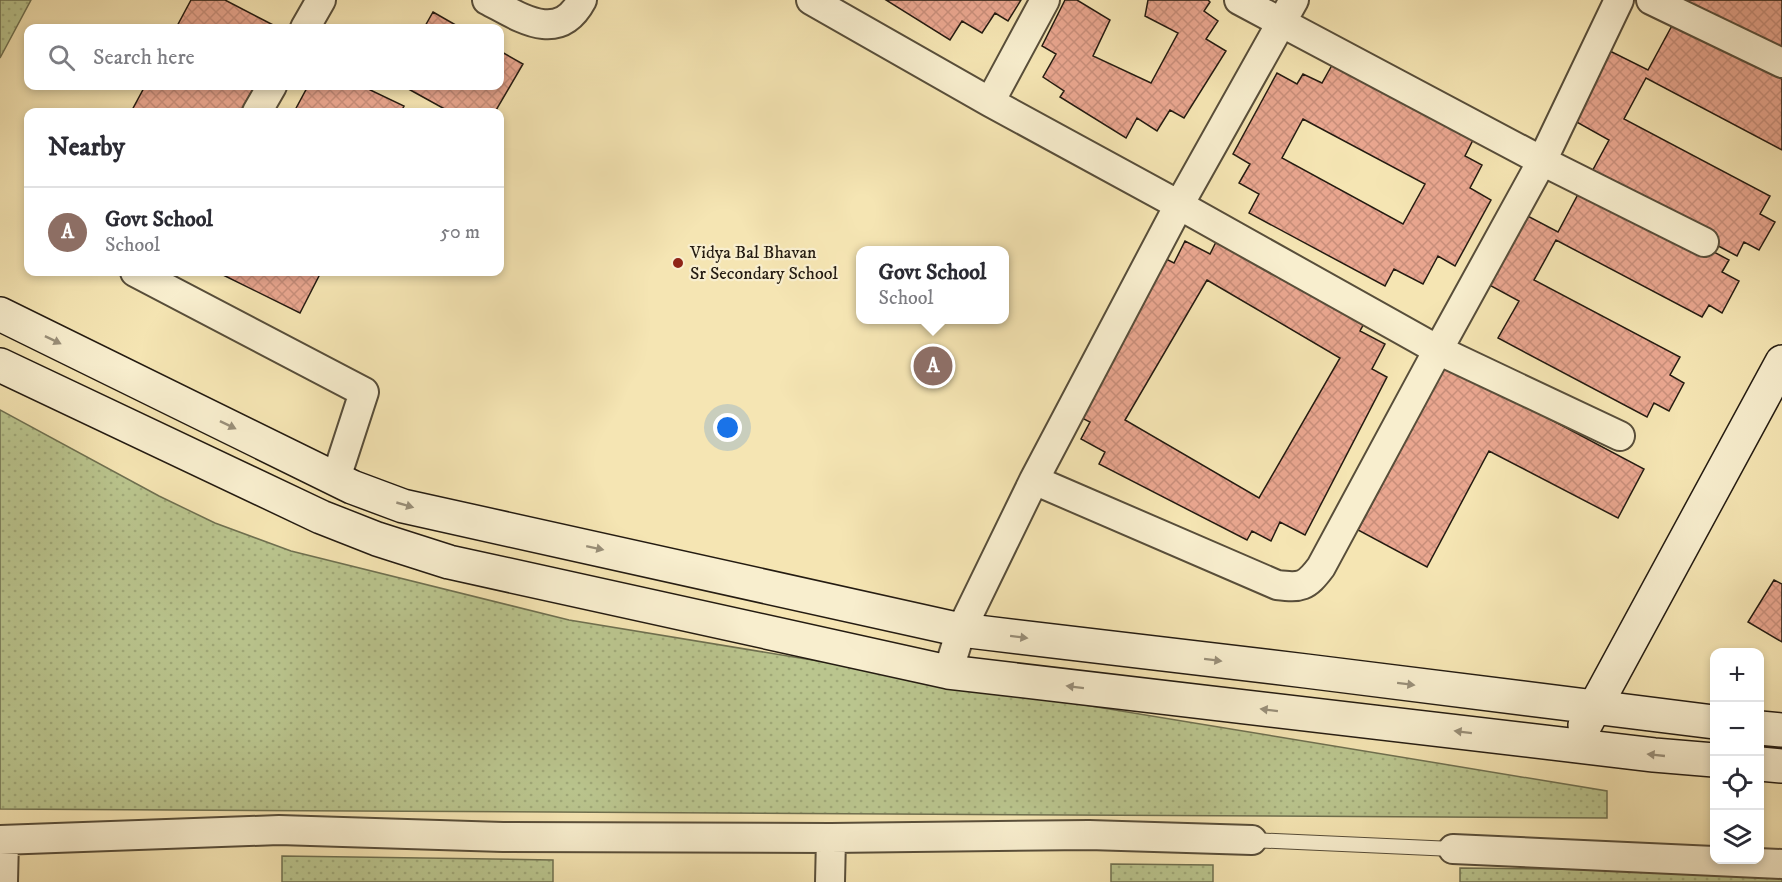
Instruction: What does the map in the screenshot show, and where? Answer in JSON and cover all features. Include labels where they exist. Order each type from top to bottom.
[{"type":"street","points":[[307,24],[321,0]]},
{"type":"street","points":[[487,0],[531,22],[555,25],[575,13],[582,0]]},
{"type":"street","points":[[811,0],[990,102],[1438,350],[1620,436]]},
{"type":"street","points":[[990,102],[1045,0]]},
{"type":"street","points":[[1239,0],[1287,11],[1542,161],[1704,242]]},
{"type":"street","points":[[1034,480],[1277,585],[1298,587],[1311,581],[1321,567],[1542,161],[1619,0]]},
{"type":"street","points":[[1651,0],[1782,63]]},
{"type":"street","points":[[948,672],[961,630],[1034,480],[1179,205],[1287,11]]},
{"type":"street","points":[[259,108],[270,90]]},
{"type":"street","points":[[143,276],[364,392],[336,478]]},
{"type":"street","points":[[0,314],[352,487],[403,506],[961,630],[1710,722]]},
{"type":"street","points":[[1575,746],[1782,362]]},
{"type":"street","points":[[0,365],[299,508],[397,546],[461,565],[948,672],[1575,746],[1710,760]]},
{"type":"street","points":[[1764,728],[1782,730]]},
{"type":"street","points":[[1764,764],[1782,766]]},
{"type":"street","points":[[3,882],[2,840],[279,830],[503,837],[831,838],[1089,835],[1252,840]]},
{"type":"street","points":[[830,882],[831,838]]},
{"type":"street","points":[[1453,849],[1782,864]]},
{"type":"lane","points":[[1252,840],[1453,849]]},
{"type":"green space","points":[[0,0],[31,0],[0,58]]},
{"type":"green space","points":[[0,410],[159,496],[215,523],[291,551],[569,620],[1607,791],[1607,818],[0,809]]},
{"type":"green space","points":[[282,856],[553,860],[553,882],[282,882]]},
{"type":"green space","points":[[1111,864],[1213,865],[1213,882],[1111,882]]},
{"type":"green space","points":[[1460,868],[1782,872],[1782,882],[1460,882]]},
{"type":"building","points":[[191,0],[225,0],[271,24],[178,24]]},
{"type":"building","points":[[886,0],[1021,0],[1008,21],[995,13],[982,33],[962,21],[950,40]]},
{"type":"building","points":[[1065,0],[1077,0],[1110,20],[1093,56],[1151,83],[1178,33],[1145,16],[1148,0],[1208,0],[1210,2],[1204,11],[1218,21],[1206,39],[1226,51],[1184,118],[1170,110],[1157,131],[1137,118],[1126,138],[1060,97],[1064,91],[1043,77],[1056,54],[1042,46]]},
{"type":"building","points":[[1684,0],[1782,0],[1782,59],[1681,5]]},
{"type":"building","points":[[433,12],[454,24],[426,24]]},
{"type":"building","points":[[1674,22],[1782,79],[1782,150],[1646,78],[1624,119],[1770,196],[1760,214],[1775,222],[1759,250],[1744,242],[1737,256],[1589,177],[1609,140],[1573,120],[1610,51],[1648,70]]},
{"type":"building","points":[[504,53],[523,64],[497,108],[443,108],[410,90],[504,90]]},
{"type":"building","points":[[1336,58],[1476,134],[1465,156],[1482,165],[1470,188],[1491,200],[1455,266],[1438,256],[1423,284],[1394,269],[1385,286],[1249,213],[1259,194],[1239,183],[1250,164],[1233,154],[1277,73],[1297,84],[1303,74],[1322,83]],"holes":[[[1303,119],[1425,184],[1403,224],[1282,158]]]},
{"type":"building","points":[[143,90],[253,90],[242,108],[133,108]]},
{"type":"building","points":[[306,90],[370,90],[404,106],[403,108],[296,108]]},
{"type":"building","points":[[1584,183],[1729,260],[1722,272],[1739,281],[1722,313],[1709,305],[1702,317],[1556,240],[1534,280],[1680,357],[1670,375],[1684,383],[1669,411],[1654,403],[1647,417],[1498,338],[1519,301],[1482,281],[1520,212],[1558,232]]},
{"type":"building","points":[[1218,238],[1368,316],[1360,331],[1385,344],[1372,369],[1387,377],[1305,535],[1280,522],[1271,541],[1252,531],[1247,540],[1099,464],[1105,452],[1081,439],[1090,422],[1076,415],[1160,256],[1174,263],[1185,241],[1210,254]]},
{"type":"building","points":[[225,276],[319,276],[300,313]]},
{"type":"building","points":[[1207,280],[1340,358],[1259,498],[1125,420]]},
{"type":"building","points":[[1446,364],[1644,469],[1618,518],[1489,451],[1427,567],[1358,530]]},
{"type":"building","points":[[1774,580],[1782,584],[1782,642],[1748,622]]},
{"type":"place","name":"Vidya Bal Bhavan Sr Secondary School","points":[[678,263]]},
{"type":"place","name":"Govt School","points":[[933,366]]}]
